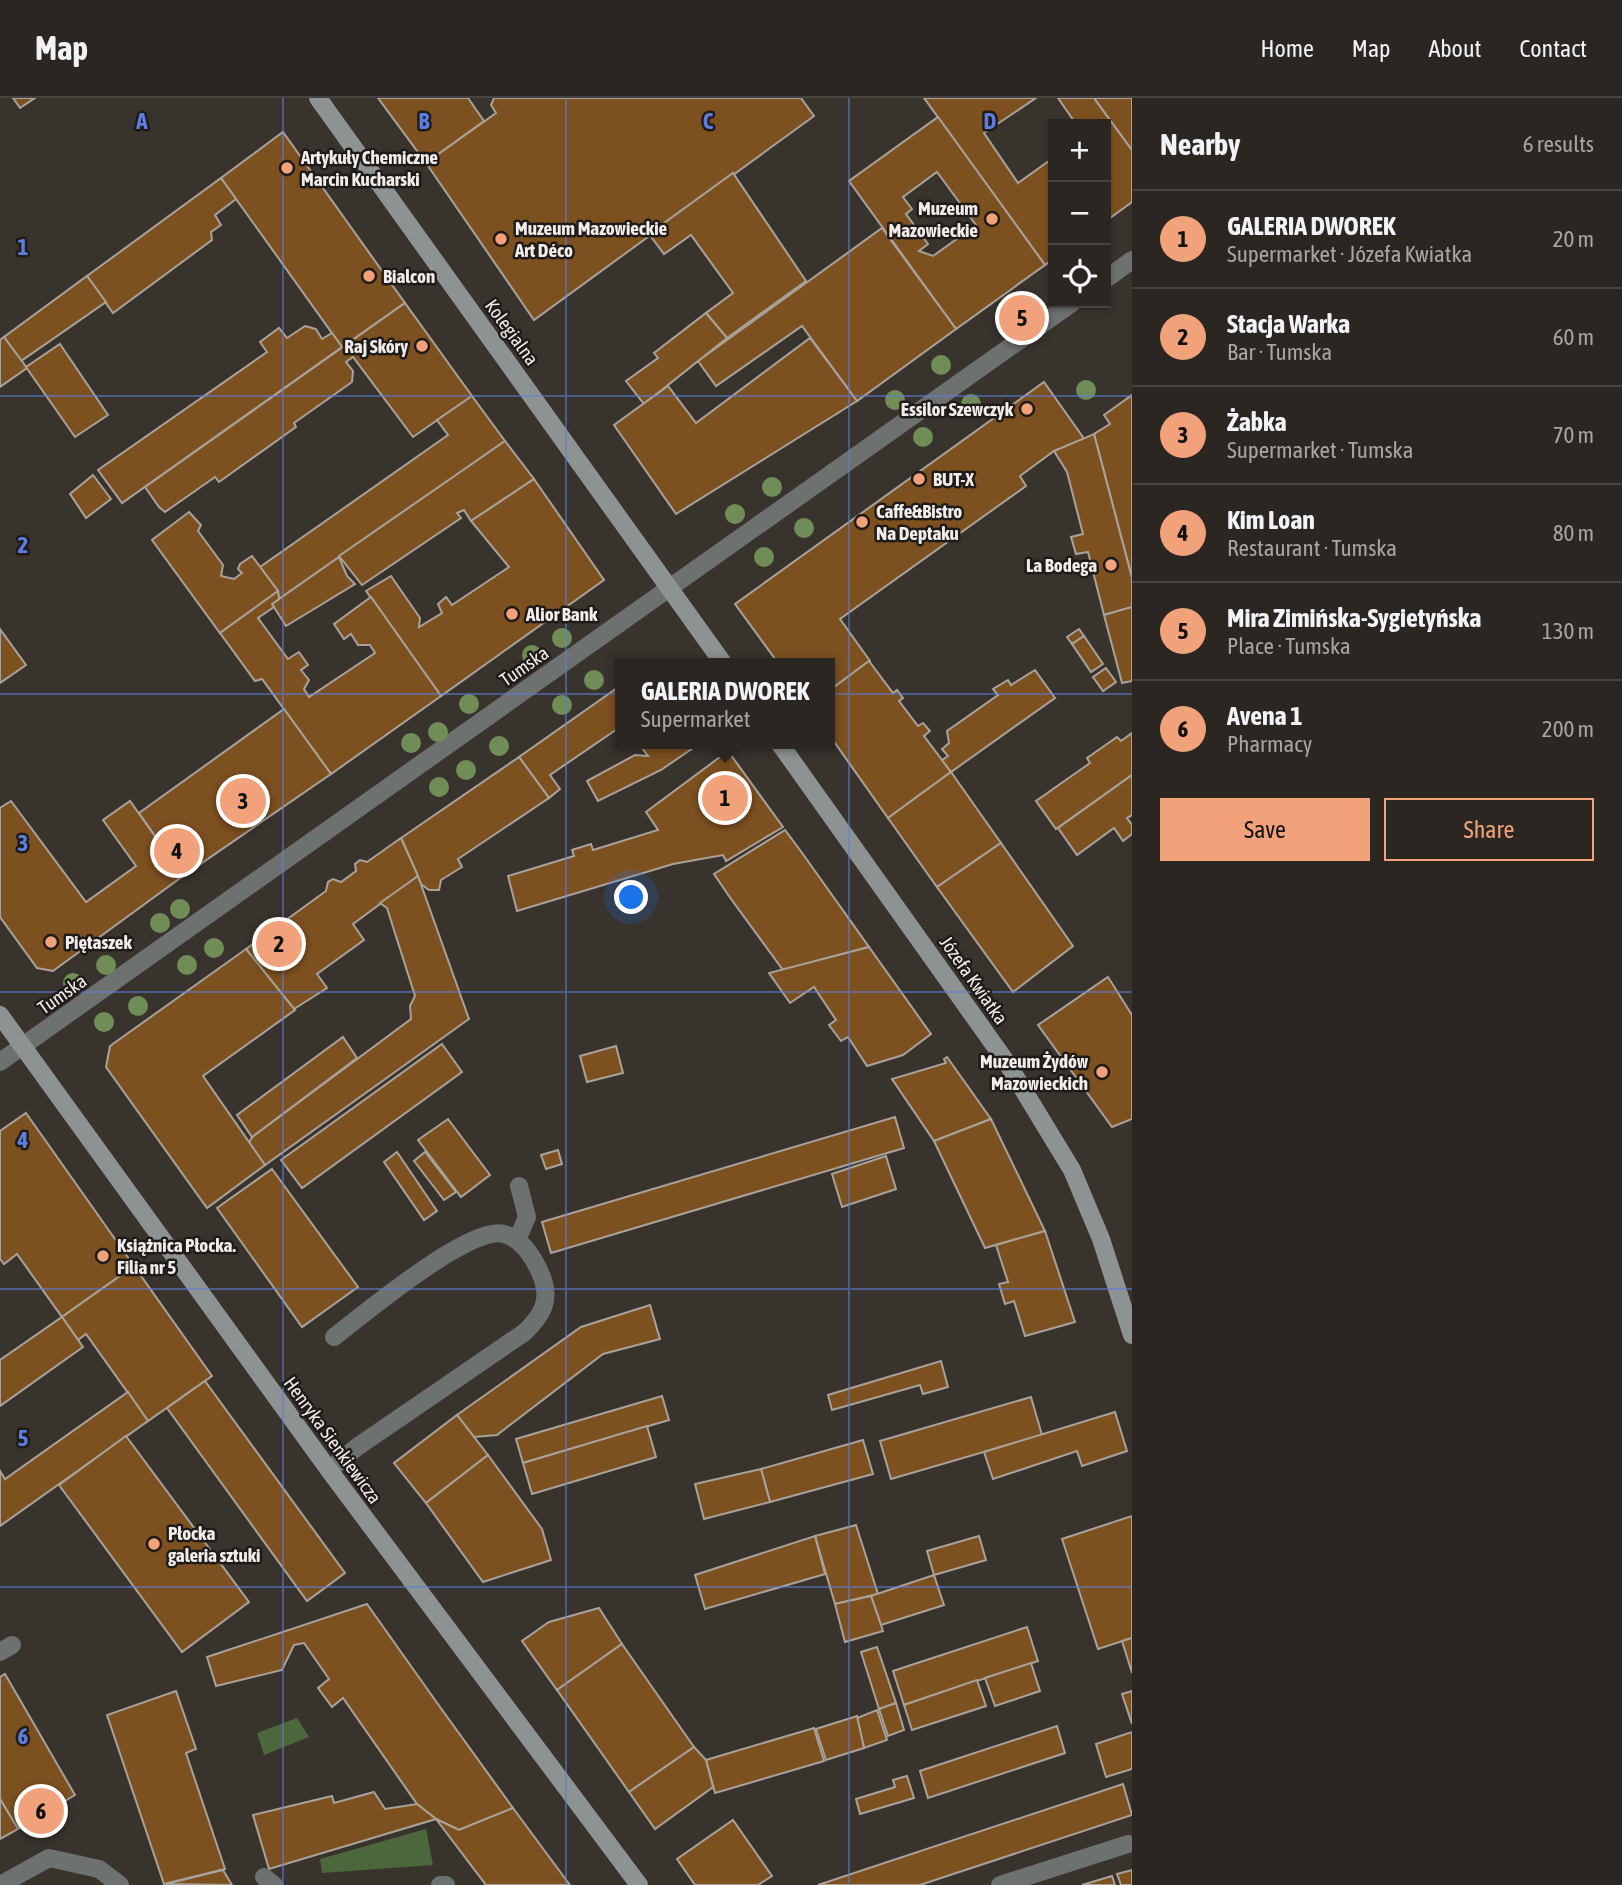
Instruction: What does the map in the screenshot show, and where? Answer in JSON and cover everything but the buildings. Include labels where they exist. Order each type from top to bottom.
[{"type":"street","name":"Kolegialna","points":[[318,98],[671,590]]},
{"type":"street","points":[[1111,275],[1132,260]]},
{"type":"street","name":"Tumska","points":[[0,1062],[671,590],[1065,308]]},
{"type":"street","points":[[671,590],[719,658]]},
{"type":"street","name":"Józefa Kwiatka","points":[[784,749],[1007,1063],[1065,1158],[1101,1239],[1132,1335]]},
{"type":"street","name":"Henryka Sienkiewicza","points":[[0,1015],[329,1470],[639,1885]]},
{"type":"street","points":[[517,1240],[527,1217],[519,1186]]},
{"type":"street","points":[[329,1470],[357,1447],[525,1332],[539,1318],[547,1302],[544,1282],[537,1264],[517,1240],[503,1234],[490,1233],[462,1244],[334,1337]]},
{"type":"street","points":[[999,1885],[1128,1844]]},
{"type":"street","points":[[0,1885],[49,1858],[99,1870],[120,1885]]},
{"type":"street","points":[[440,1885],[446,1885]]},
{"type":"green space","points":[[297,1718],[309,1737],[264,1755],[257,1733]]},
{"type":"green space","points":[[426,1829],[433,1865],[322,1873],[320,1859]]},
{"type":"place","name":"Artykuły Chemiczne Marcin Kucharski","points":[[287,168]]},
{"type":"place","name":"Muzeum Mazowieckie","points":[[992,219]]},
{"type":"place","name":"Muzeum Mazowieckie Art Déco","points":[[501,239]]},
{"type":"place","name":"Bialcon","points":[[369,276]]},
{"type":"place","name":"Mira Zimińska-Sygietyńska","points":[[1022,318]]},
{"type":"place","name":"Raj Skóry","points":[[422,346]]},
{"type":"place","name":"Essilor Szewczyk","points":[[1027,409]]},
{"type":"place","name":"BUT-X","points":[[919,479]]},
{"type":"place","name":"Caffe&Bistro Na Deptaku","points":[[862,522]]},
{"type":"place","name":"La Bodega","points":[[1111,565]]},
{"type":"place","name":"Alior Bank","points":[[512,614]]},
{"type":"place","name":"GALERIA DWOREK","points":[[725,798]]},
{"type":"place","name":"Żabka","points":[[243,801]]},
{"type":"place","name":"Kim Loan","points":[[177,851]]},
{"type":"place","name":"Piętaszek","points":[[51,942]]},
{"type":"place","name":"Stacja Warka","points":[[279,944]]},
{"type":"place","name":"Muzeum Żydów Mazowieckich","points":[[1102,1072]]},
{"type":"place","name":"Książnica Płocka. Filia nr 5","points":[[103,1256]]},
{"type":"place","name":"Płocka galeria sztuki","points":[[154,1544]]},
{"type":"place","name":"Avena 1","points":[[41,1811]]}]
